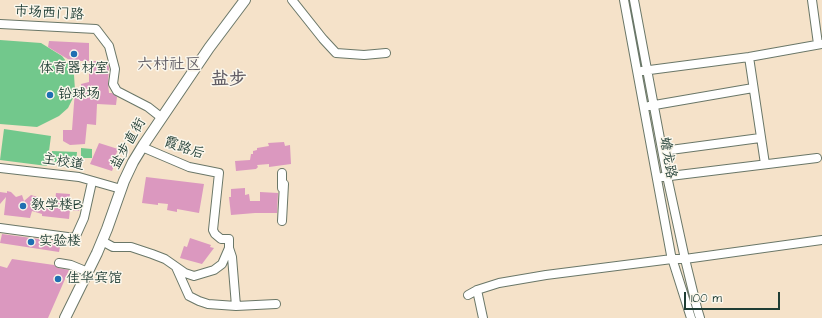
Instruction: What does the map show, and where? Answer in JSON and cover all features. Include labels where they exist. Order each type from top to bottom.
[{"type":"main road","name":"盐步直街","points":[[67,315],[102,241],[121,189],[133,162],[221,30],[245,0]]},
{"type":"street","points":[[292,0],[323,39],[336,52],[364,55],[386,53]]},
{"type":"street","name":"蟾龙路","points":[[624,0],[672,259],[691,318]]},
{"type":"street","name":"蟾龙路","points":[[634,0],[684,260],[700,318]]},
{"type":"street","points":[[638,71],[749,57],[820,44],[812,0]]},
{"type":"street","name":"市场西门路","points":[[0,24],[96,29],[110,46],[115,69],[113,84],[117,91],[148,107],[162,118]]},
{"type":"street","points":[[749,57],[765,164]]},
{"type":"street","points":[[644,107],[753,88]]},
{"type":"street","points":[[663,152],[760,138]]},
{"type":"street","name":"霞路后","points":[[142,147],[189,167],[220,173],[213,230],[221,239],[229,239],[230,248]]},
{"type":"street","points":[[657,178],[817,158]]},
{"type":"street","name":"主校道","points":[[0,168],[79,177],[92,182],[121,189]]},
{"type":"street","points":[[282,173],[283,199]]},
{"type":"street","points":[[0,228],[75,238],[84,218],[92,182]]},
{"type":"street","points":[[282,221],[284,184]]},
{"type":"street","points":[[468,295],[477,290],[499,283],[546,275],[672,259],[684,260],[822,240]]},
{"type":"street","points":[[102,241],[114,247],[131,247],[152,254],[165,259],[185,273],[194,276],[214,270],[222,264],[230,248]]},
{"type":"street","points":[[230,248],[236,306]]},
{"type":"street","points":[[60,266],[71,265],[88,272]]},
{"type":"street","points":[[176,267],[189,296],[194,299],[208,304],[236,306],[276,304]]},
{"type":"street","points":[[477,290],[483,318]]},
{"type":"green space","points":[[0,40],[41,43],[62,56],[69,65],[74,75],[75,90],[68,108],[59,116],[37,127],[0,124]]},
{"type":"green space","points":[[4,129],[51,136],[47,166],[0,160]]},
{"type":"green space","points":[[81,148],[92,149],[92,158],[81,158]]},
{"type":"green space","points":[[52,151],[77,152],[76,164],[52,162]]},
{"type":"building","name":"体育器材室","points":[[49,41],[89,43],[89,61],[71,61],[48,47]]},
{"type":"building","points":[[89,61],[107,61],[109,68],[109,93],[112,93],[117,97],[116,105],[97,104],[96,125],[87,124],[85,144],[70,145],[63,141],[63,130],[72,130],[75,90],[82,91],[81,84],[89,82]]},
{"type":"building","points":[[284,142],[285,146],[290,145],[291,164],[269,167],[269,164],[257,165],[258,167],[256,169],[236,171],[235,161],[250,160],[253,151],[257,150],[257,148],[269,146],[268,143]]},
{"type":"building","points":[[99,143],[118,149],[112,165],[114,166],[112,171],[90,164]]},
{"type":"building","points":[[146,177],[204,184],[199,213],[177,209],[177,212],[167,210],[168,204],[158,203],[158,205],[142,203]]},
{"type":"building","points":[[245,188],[245,195],[249,194],[250,201],[260,201],[260,192],[278,193],[277,213],[231,215],[229,197],[231,197],[231,189]]},
{"type":"building","points":[[7,191],[11,192],[16,197],[22,195],[24,201],[31,195],[41,198],[40,207],[54,209],[56,193],[70,194],[69,202],[80,203],[79,211],[70,210],[69,219],[42,216],[42,214],[32,211],[30,218],[4,215],[6,197],[0,204],[0,192],[7,193]]},
{"type":"building","name":"实验楼","points":[[2,234],[61,242],[59,252],[0,243]]},
{"type":"building","points":[[190,238],[211,245],[210,247],[214,248],[202,264],[180,258],[184,246],[187,247]]},
{"type":"building","points":[[12,259],[54,265],[58,268],[69,270],[48,318],[0,318],[0,266],[7,268]]},
{"type":"place","name":"体育器材室","points":[[74,54]]},
{"type":"place","name":"铅球场","points":[[50,95]]},
{"type":"place","name":"教学楼B","points":[[23,206]]},
{"type":"place","name":"实验楼","points":[[31,242]]},
{"type":"place","name":"佳华宾馆","points":[[58,279]]},
{"type":"district","name":"六村社区","points":[[169,66]]},
{"type":"district","name":"盐步","points":[[229,80]]}]
